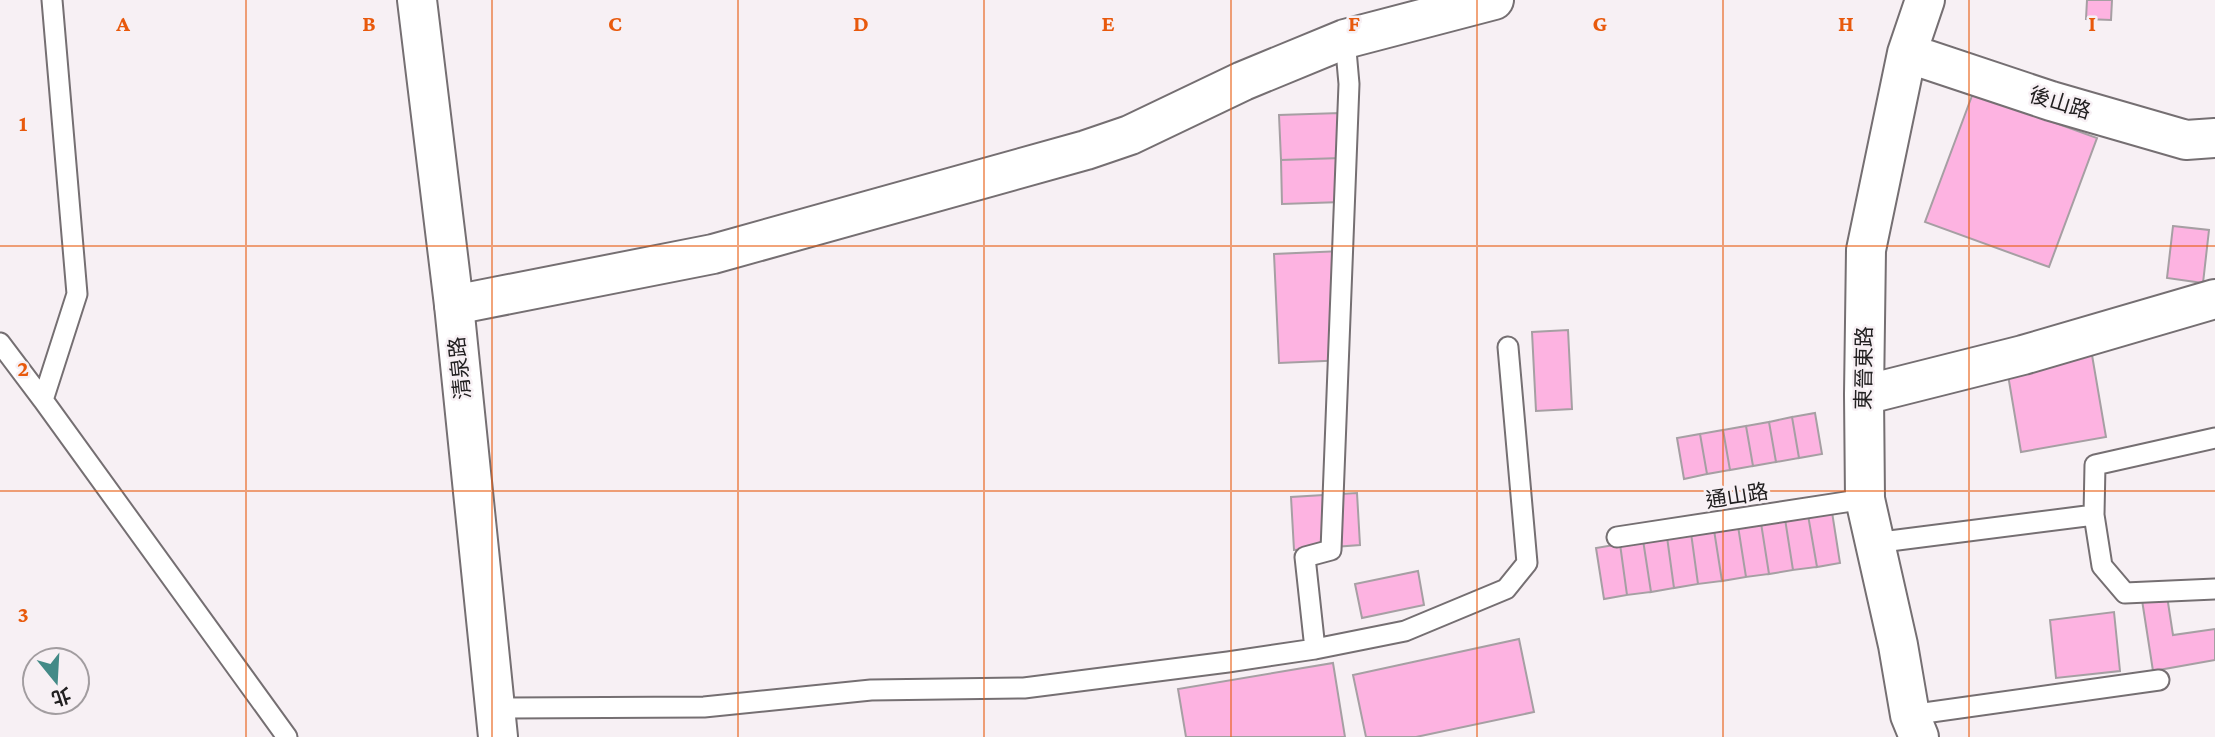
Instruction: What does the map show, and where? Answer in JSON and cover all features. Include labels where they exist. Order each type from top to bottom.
[{"type":"street","name":"清泉路","points":[[417,0],[454,305],[497,723]]},
{"type":"street","points":[[454,305],[713,254],[1086,150],[1130,135],[1243,81],[1345,39],[1493,0]]},
{"type":"street","name":"東晉東路","points":[[1915,726],[1865,499],[1864,395],[1866,250],[1907,53],[1925,0]]},
{"type":"street","name":"後山路","points":[[1907,53],[2051,101],[2186,140],[2215,138]]},
{"type":"street","points":[[1864,395],[2022,355],[2215,299]]},
{"type":"lane","points":[[43,400],[77,294],[52,0]]},
{"type":"lane","points":[[1315,649],[1305,557],[1331,550],[1349,84],[1345,39]]},
{"type":"lane","points":[[0,343],[287,737]]},
{"type":"lane","points":[[497,723],[704,707],[872,690],[1024,688],[1130,676],[1315,649],[1405,631],[1506,589],[1527,563],[1508,347]]},
{"type":"lane","points":[[2215,438],[2095,465],[2094,515],[2102,566],[2125,593],[2215,589]]},
{"type":"lane","name":"通山路","points":[[1616,537],[1865,499]]},
{"type":"lane","points":[[1874,543],[2094,515]]},
{"type":"lane","points":[[1915,726],[2159,680]]},
{"type":"building","points":[[2087,0],[2112,0],[2111,20],[2086,19]]},
{"type":"building","points":[[1973,93],[2097,138],[2049,267],[1925,222]]},
{"type":"building","points":[[1340,113],[1341,158],[1281,160],[1279,115]]},
{"type":"building","points":[[1341,158],[1342,202],[1282,204],[1281,160]]},
{"type":"building","points":[[2173,226],[2209,230],[2203,283],[2167,278]]},
{"type":"building","points":[[1342,251],[1347,360],[1279,363],[1274,254]]},
{"type":"building","points":[[1568,330],[1572,409],[1536,411],[1532,332]]},
{"type":"building","points":[[2092,355],[2106,437],[2021,452],[2007,369]]},
{"type":"building","points":[[1815,413],[1822,454],[1799,458],[1792,417]]},
{"type":"building","points":[[1792,417],[1799,458],[1776,462],[1769,422]]},
{"type":"building","points":[[1769,422],[1776,462],[1753,466],[1746,426]]},
{"type":"building","points":[[1746,426],[1753,466],[1730,470],[1723,430]]},
{"type":"building","points":[[1723,430],[1730,470],[1707,474],[1700,434]]},
{"type":"building","points":[[1700,434],[1707,474],[1684,479],[1677,438]]},
{"type":"building","points":[[1357,493],[1360,545],[1294,550],[1291,497]]},
{"type":"building","points":[[1832,512],[1840,563],[1817,567],[1808,515]]},
{"type":"building","points":[[1808,515],[1817,567],[1793,570],[1785,519]]},
{"type":"building","points":[[1785,519],[1793,570],[1769,574],[1761,523]]},
{"type":"building","points":[[1761,523],[1769,574],[1746,577],[1738,526]]},
{"type":"building","points":[[1738,526],[1746,577],[1722,581],[1714,530]]},
{"type":"building","points":[[1714,530],[1722,581],[1698,584],[1691,533]]},
{"type":"building","points":[[1691,533],[1698,584],[1674,588],[1667,537]]},
{"type":"building","points":[[1667,537],[1674,588],[1651,592],[1643,540]]},
{"type":"building","points":[[1643,540],[1651,592],[1627,595],[1620,544]]},
{"type":"building","points":[[1620,544],[1627,595],[1604,599],[1596,548]]},
{"type":"building","points":[[1418,571],[1424,605],[1362,618],[1355,584]]},
{"type":"building","points":[[2167,596],[2173,635],[2215,629],[2215,660],[2153,671],[2142,600]]},
{"type":"building","points":[[2114,612],[2120,671],[2056,678],[2050,620]]},
{"type":"building","points":[[1519,639],[1534,712],[1416,737],[1366,737],[1353,675]]},
{"type":"building","points":[[1333,663],[1345,737],[1186,737],[1178,689]]}]
